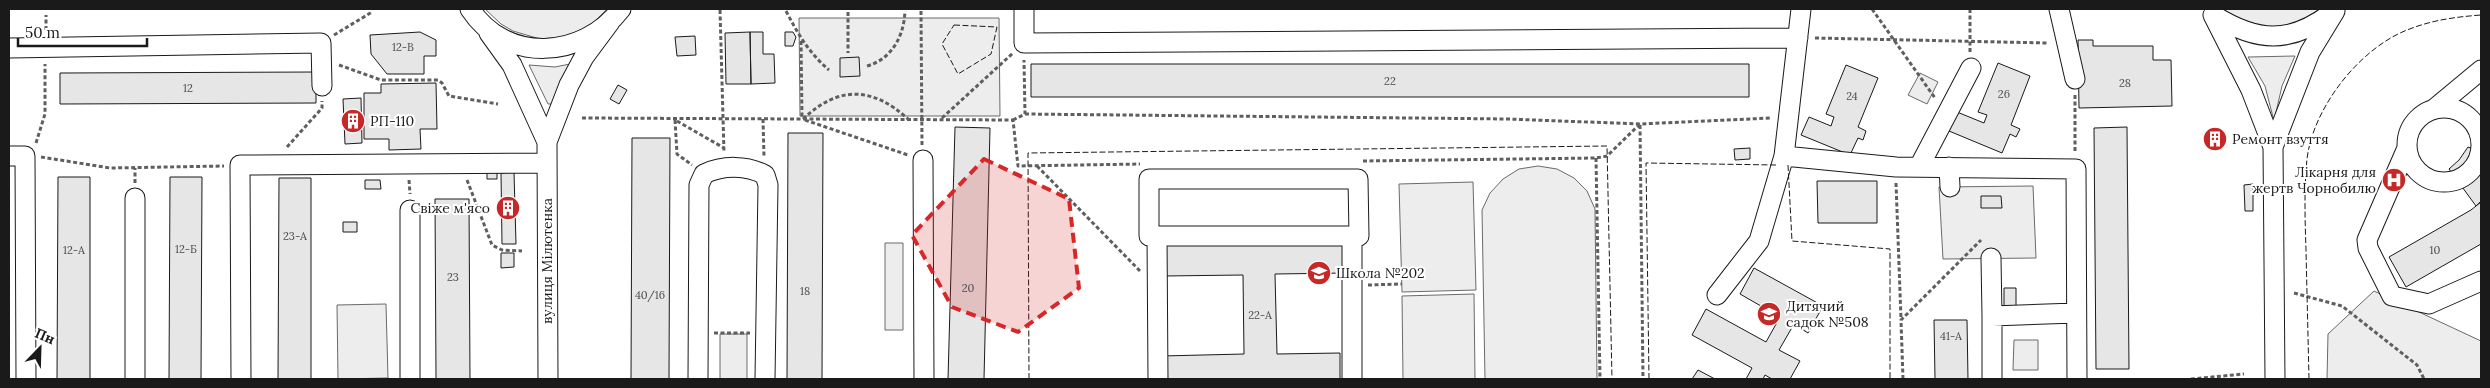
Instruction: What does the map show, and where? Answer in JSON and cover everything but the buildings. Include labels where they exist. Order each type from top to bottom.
[{"type":"street","points":[[458,9],[476,16],[496,35],[520,45],[546,49],[571,46],[595,34],[618,12]]},
{"type":"street","points":[[1024,9],[1024,43],[1798,38]]},
{"type":"street","points":[[1717,295],[1760,241],[1784,156],[1801,9]]},
{"type":"street","points":[[2059,9],[2075,79]]},
{"type":"street","points":[[2210,12],[2236,29],[2255,35],[2276,37],[2295,34],[2314,26],[2336,10]]},
{"type":"street","points":[[2273,146],[2310,52],[2336,10]]},
{"type":"street","name":"вулиця Мілютенка","points":[[548,379],[547,142],[570,85],[584,57],[618,12]]},
{"type":"street","points":[[2210,12],[2241,68],[2273,146],[2275,379]]},
{"type":"street","name":"вулиця Мілютенка","points":[[476,16],[512,65],[547,142]]},
{"type":"street","points":[[9,48],[321,51],[322,86]]},
{"type":"street","points":[[1919,167],[1970,68]]},
{"type":"street","points":[[2481,70],[2434,109],[2423,114],[2414,124],[2408,135],[2407,148],[2367,240],[2368,248],[2392,296],[2430,304],[2481,281]]},
{"type":"street","points":[[2407,148],[2414,166],[2424,175],[2436,180],[2454,180],[2466,174],[2475,166],[2480,154],[2481,141],[2474,123],[2465,114],[2453,109],[2434,109]]},
{"type":"street","points":[[22,156],[26,379]]},
{"type":"street","points":[[1784,156],[1896,167],[2076,170],[2076,379]]},
{"type":"street","points":[[923,160],[924,379]]},
{"type":"street","points":[[241,379],[240,165],[547,163]]},
{"type":"street","points":[[1949,167],[1950,186]]},
{"type":"street","points":[[698,379],[699,185],[704,174],[718,168],[754,169],[764,175],[768,184],[765,379]]},
{"type":"street","points":[[1149,179],[1358,179],[1358,236],[1157,236],[1149,236],[1149,179]]},
{"type":"street","points":[[135,198],[135,379]]},
{"type":"street","points":[[410,210],[410,379]]},
{"type":"street","points":[[1157,236],[1158,379]]},
{"type":"street","points":[[1352,236],[1352,379]]},
{"type":"street","points":[[1991,258],[1992,379]]},
{"type":"street","points":[[1992,316],[2076,313]]},
{"type":"path","points":[[1872,9],[1947,114]]},
{"type":"path","points":[[1970,9],[1970,68]]},
{"type":"path","points":[[720,10],[726,168]]},
{"type":"path","points":[[921,11],[922,141]]},
{"type":"path","points":[[372,12],[321,51],[381,80],[438,80],[442,83],[449,96],[498,104]]},
{"type":"path","points":[[786,12],[801,41],[814,58],[829,70]]},
{"type":"path","points":[[848,12],[848,53]]},
{"type":"path","points":[[867,66],[880,61],[894,48],[903,30],[905,12]]},
{"type":"path","points":[[46,15],[45,114],[22,156],[110,168],[240,165]]},
{"type":"path","points":[[1798,38],[2066,43]]},
{"type":"path","points":[[801,41],[802,119]]},
{"type":"path","points":[[1024,43],[1025,114]]},
{"type":"path","points":[[941,119],[1024,43]]},
{"type":"path","points":[[2075,79],[2076,170]]},
{"type":"path","points":[[271,164],[322,108],[322,86]]},
{"type":"path","points":[[802,119],[824,102],[851,93],[873,96],[893,105],[908,119]]},
{"type":"path","points":[[582,118],[675,120],[1013,120],[1025,114],[1508,118],[1640,124],[1789,117]]},
{"type":"path","points":[[763,119],[764,175]]},
{"type":"path","points":[[802,119],[923,160]]},
{"type":"path","points":[[675,120],[724,148]]},
{"type":"path","points":[[675,120],[677,154]]},
{"type":"path","points":[[1013,120],[1018,166],[1037,166],[1157,288]]},
{"type":"path","points":[[1640,124],[1643,379]]},
{"type":"path","points":[[1596,158],[1600,379]]},
{"type":"path","points":[[409,163],[410,210]]},
{"type":"path","points":[[461,163],[492,245],[502,250],[522,251]]},
{"type":"path","points":[[1896,167],[1903,379]]},
{"type":"path","points":[[1901,320],[1981,240]]},
{"type":"path","points":[[1352,285],[1402,284]]},
{"type":"path","points":[[2294,293],[2342,306],[2417,365],[2424,379]]},
{"type":"path","points":[[698,333],[766,333]]},
{"type":"path","points":[[2191,379],[2244,374]]},
{"type":"highlighted area","points":[[984,159],[1069,199],[1079,288],[1018,332],[952,307],[912,235]]},
{"type":"shaded area","points":[[485,9],[607,9],[593,23],[568,36],[540,39],[513,31],[501,24]]},
{"type":"shaded area","points":[[2220,9],[2320,9],[2295,24],[2269,28],[2243,23]]},
{"type":"shaded area","points":[[799,18],[999,18],[1000,116],[800,116]]},
{"type":"shaded area","points":[[2295,56],[2282,86],[2274,121],[2265,86],[2248,57]]},
{"type":"shaded area","points":[[575,63],[556,104],[548,104],[529,65],[555,67]]},
{"type":"shaded area","points":[[1920,73],[1938,82],[1927,104],[1908,95]]},
{"type":"shaded area","points":[[1538,166],[1557,169],[1574,178],[1587,191],[1595,209],[1597,379],[1485,379],[1482,210],[1490,193],[1503,179],[1519,169]]},
{"type":"shaded area","points":[[1473,182],[1476,290],[1402,292],[1399,184]]},
{"type":"shaded area","points":[[2033,186],[2036,258],[1943,259],[1939,187]]},
{"type":"shaded area","points":[[885,243],[903,243],[903,330],[885,330]]},
{"type":"shaded area","points":[[2374,291],[2481,341],[2481,379],[2327,379],[2328,334]]},
{"type":"shaded area","points":[[1474,294],[1475,379],[1403,379],[1402,296]]},
{"type":"shaded area","points":[[386,304],[388,378],[338,379],[337,305]]},
{"type":"shaded area","points":[[720,334],[747,334],[747,379],[720,379]]},
{"type":"shaded area","points":[[2014,340],[2038,340],[2038,370],[2013,370]]},
{"type":"fence","points":[[2309,379],[2305,182],[2307,159],[2318,120],[2341,82],[2372,51],[2389,39],[2407,30],[2435,21],[2481,15]]},
{"type":"fence","points":[[954,25],[997,27],[991,54],[958,74],[942,44],[954,25]]},
{"type":"fence","points":[[1029,379],[1028,153],[1607,146],[1612,379]]},
{"type":"fence","points":[[1649,379],[1646,163],[1776,165]]},
{"type":"fence","points":[[1788,165],[1792,241],[1890,249],[1890,379]]},
{"type":"place","name":"РП-110","points":[[353,121]]},
{"type":"place","name":"Ремонт взуття","points":[[2215,139]]},
{"type":"place","name":"Лікарня для жертв Чорнобилю","points":[[2394,180]]},
{"type":"place","name":"Свіже м'ясо","points":[[508,208]]},
{"type":"place","name":"Школа №202","points":[[1319,273]]},
{"type":"place","name":"Дитячий садок №508","points":[[1769,314]]}]
